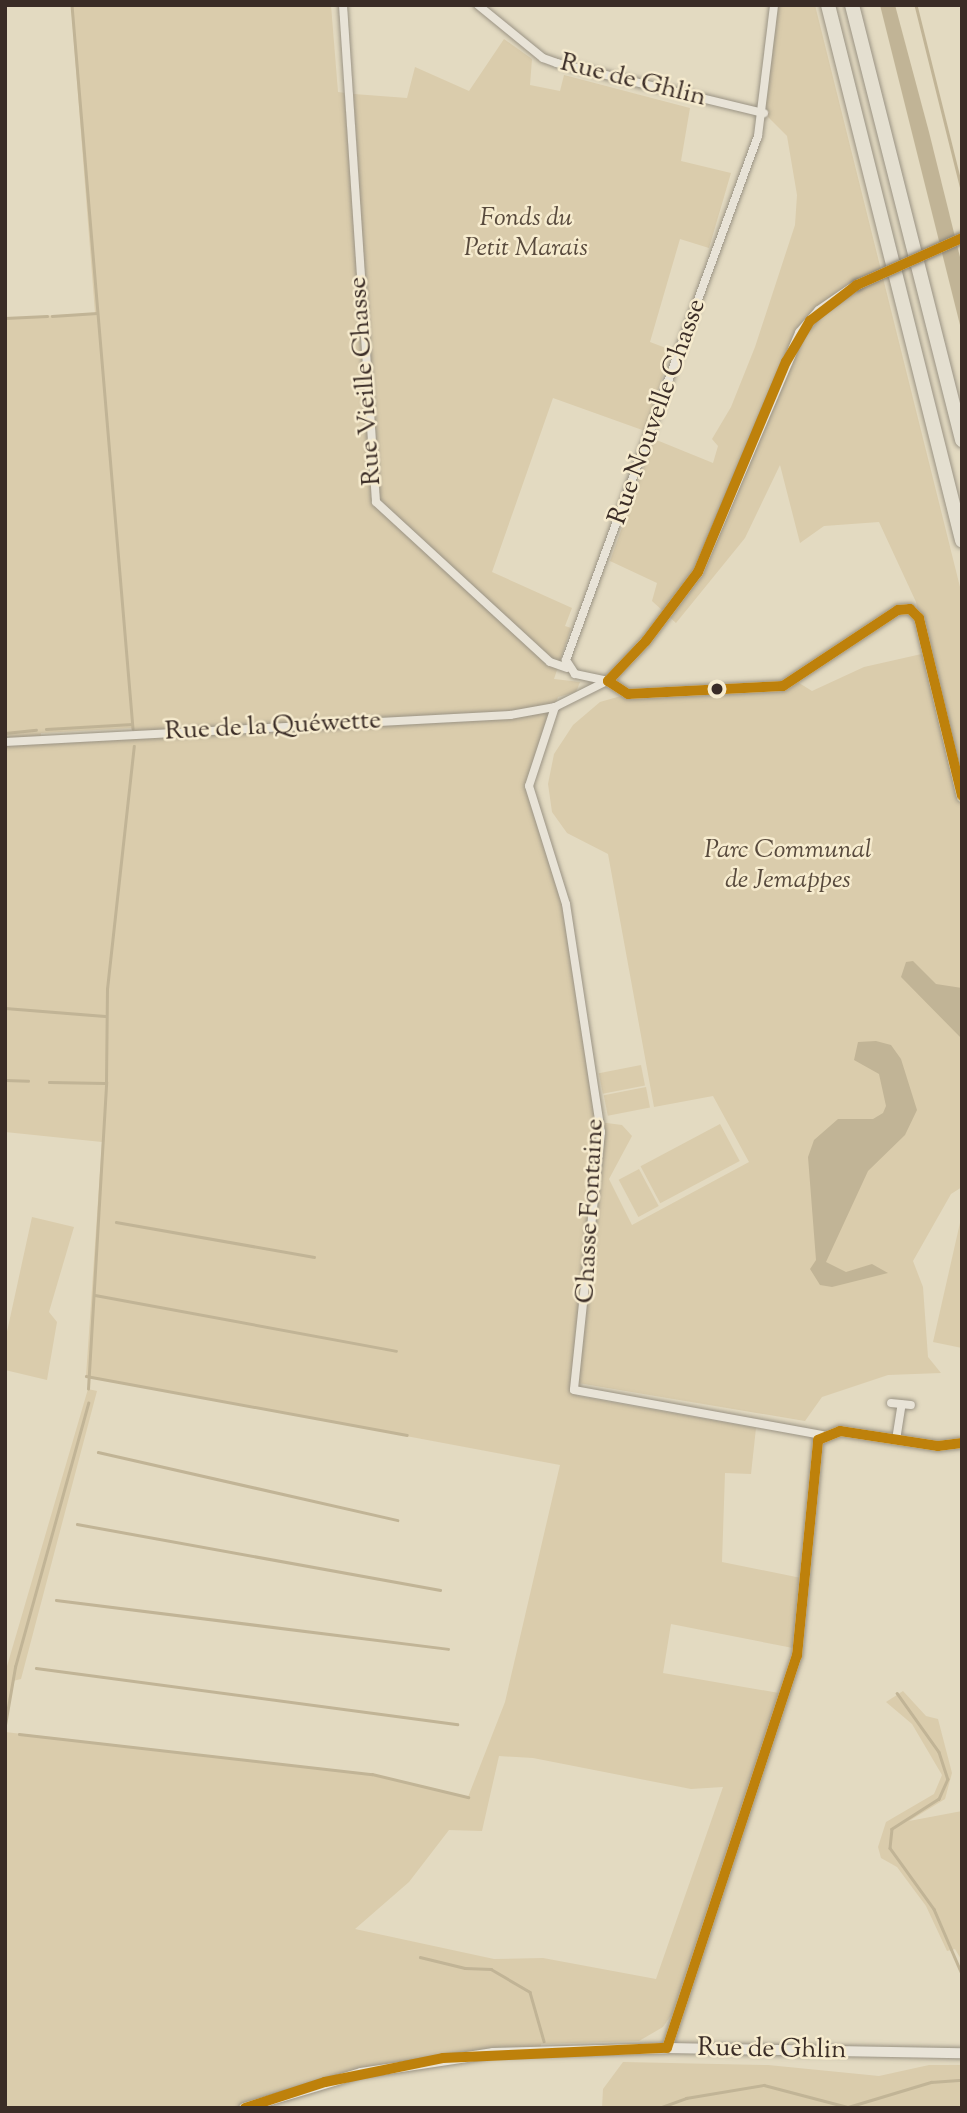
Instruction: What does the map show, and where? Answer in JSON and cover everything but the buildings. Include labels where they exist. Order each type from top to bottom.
[{"type":"highway","points":[[828,5],[962,540]]},
{"type":"highway","points":[[852,5],[962,440]]},
{"type":"street","name":"Rue Vieille Chasse","points":[[343,5],[376,502],[550,662],[567,668]]},
{"type":"street","name":"Rue de Ghlin","points":[[478,5],[543,58],[556,64],[764,114]]},
{"type":"street","name":"Rue Nouvelle Chasse","points":[[567,668],[566,660],[764,114],[774,5]]},
{"type":"street","points":[[608,681],[646,641],[698,572],[800,333],[819,311],[857,285],[962,238]]},
{"type":"street","points":[[567,668],[575,674],[608,681],[628,694],[783,686],[898,610],[911,609],[919,618],[962,797]]},
{"type":"street","name":"Rue de la Quéwette","points":[[5,742],[540,710],[555,707],[608,681]]},
{"type":"street","name":"Chasse Fontaine","points":[[555,707],[529,786],[566,904],[601,1132],[585,1313],[573,1385],[577,1391],[822,1435]]},
{"type":"street","points":[[891,1403],[907,1405],[896,1440]]},
{"type":"street","points":[[667,2048],[797,1656],[805,1612],[814,1447],[822,1435],[840,1431],[938,1446],[962,1443]]},
{"type":"street","name":"Rue de Ghlin","points":[[249,2107],[337,2079],[443,2058],[667,2048],[962,2053]]},
{"type":"green space","points":[[71,5],[331,5],[338,92],[354,94],[407,98],[415,67],[469,91],[504,39],[532,59],[530,85],[560,91],[564,75],[690,108],[681,161],[731,173],[709,248],[680,239],[650,342],[671,350],[645,431],[553,398],[492,572],[572,608],[565,626],[571,628],[554,679],[580,682],[576,692],[558,697],[530,775],[558,878],[599,1122],[622,1125],[632,1136],[609,1179],[632,1225],[749,1162],[713,1096],[654,1107],[608,854],[567,833],[552,812],[548,784],[554,754],[573,725],[600,702],[628,694],[796,681],[812,691],[864,667],[926,653],[916,602],[879,522],[824,526],[800,543],[780,465],[745,538],[676,623],[652,601],[657,583],[610,561],[654,439],[713,463],[718,446],[712,439],[731,407],[755,347],[795,225],[797,195],[787,136],[764,113],[774,5],[815,5],[962,595],[962,797],[932,683],[962,803],[962,1187],[951,1194],[913,1261],[923,1287],[928,1357],[941,1373],[888,1375],[822,1397],[805,1421],[578,1383],[577,1396],[756,1428],[751,1474],[725,1473],[722,1562],[806,1579],[798,1649],[671,1624],[663,1673],[779,1693],[672,2014],[663,2027],[639,2041],[541,2044],[541,2050],[443,2058],[244,2108],[5,2108],[5,1732],[372,1774],[468,1797],[505,1702],[560,1465],[86,1376],[102,1142],[5,1132],[5,318],[95,313]],"holes":[[[132,728],[133,734],[41,739],[41,733]],[[499,1756],[533,1758],[691,1789],[723,1787],[656,1979],[543,1958],[494,1959],[355,1929],[409,1882],[449,1830],[482,1831]]]},
{"type":"green space","points":[[641,1065],[645,1086],[603,1094],[599,1073]]},
{"type":"green space","points":[[646,1087],[650,1108],[608,1116],[604,1095]]},
{"type":"green space","points":[[720,1124],[740,1161],[660,1203],[641,1166]]},
{"type":"green space","points":[[639,1169],[659,1206],[638,1217],[619,1180]]},
{"type":"green space","points":[[962,1214],[962,1348],[933,1342]]},
{"type":"green space","points":[[32,1217],[74,1227],[49,1312],[57,1322],[47,1380],[5,1370],[5,1341]]},
{"type":"green space","points":[[88,1389],[97,1391],[21,1679],[13,1681],[5,1725],[5,1673]]},
{"type":"green space","points":[[903,1691],[926,1716],[938,1719],[952,1773],[945,1799],[909,1821],[962,1811],[962,1961],[955,1949],[947,1951],[926,1906],[897,1867],[881,1858],[878,1847],[886,1822],[934,1794],[942,1775],[912,1724],[886,1702]]},
{"type":"green space","points":[[623,2062],[768,2065],[879,2076],[929,2065],[962,2065],[962,2108],[602,2108],[603,2089]]},
{"type":"shaded area","points":[[880,5],[895,5],[929,132],[962,265],[962,333]]},
{"type":"shaded area","points":[[913,961],[936,984],[962,988],[962,1039],[901,977],[906,962]]},
{"type":"shaded area","points":[[876,1041],[891,1045],[901,1059],[917,1110],[905,1135],[868,1171],[826,1262],[846,1272],[872,1264],[888,1273],[832,1287],[820,1285],[810,1269],[816,1260],[808,1157],[814,1140],[838,1119],[873,1119],[883,1113],[886,1106],[879,1074],[854,1060],[858,1042]]},
{"type":"waterway","points":[[72,5],[133,728]]},
{"type":"waterway","points":[[916,5],[962,190]]},
{"type":"waterway","points":[[52,316],[97,313]]},
{"type":"waterway","points":[[5,318],[47,316]]},
{"type":"waterway","points":[[46,729],[132,724]]},
{"type":"waterway","points":[[5,733],[36,730]]},
{"type":"waterway","points":[[88,1389],[106,1083],[107,989],[134,746]]},
{"type":"waterway","points":[[5,1008],[105,1016]]},
{"type":"waterway","points":[[5,1080],[28,1081]]},
{"type":"waterway","points":[[49,1082],[105,1083]]},
{"type":"waterway","points":[[116,1222],[314,1257]]},
{"type":"waterway","points":[[95,1295],[396,1351]]},
{"type":"waterway","points":[[86,1376],[407,1435]]},
{"type":"waterway","points":[[5,1725],[15,1667],[88,1403]]},
{"type":"waterway","points":[[98,1452],[397,1520]]},
{"type":"waterway","points":[[77,1524],[440,1590]]},
{"type":"waterway","points":[[56,1600],[448,1649]]},
{"type":"waterway","points":[[36,1668],[457,1724]]},
{"type":"waterway","points":[[897,1693],[939,1752],[948,1779],[939,1799],[892,1829],[890,1848],[934,1909],[962,1974]]},
{"type":"waterway","points":[[19,1734],[372,1774],[468,1797]]},
{"type":"waterway","points":[[420,1957],[465,1968],[491,1969],[530,1992],[544,2041]]},
{"type":"waterway","points":[[659,2108],[686,2098],[764,2085],[848,2107],[931,2082],[962,2080]]},
{"type":"transit line","points":[[608,681],[646,641],[698,572],[786,362],[810,321],[857,285],[962,238]]},
{"type":"transit line","points":[[608,681],[628,694],[783,686],[898,610],[910,609],[919,618],[962,796]]},
{"type":"transit line","points":[[667,2048],[797,1656],[818,1440],[840,1431],[938,1446],[962,1443]]},
{"type":"transit line","points":[[245,2108],[325,2082],[443,2058],[667,2048]]},
{"type":"park label","name":"Fonds du Petit Marais","points":[[526,234]]},
{"type":"park label","name":"Parc Communal de Jemappes","points":[[788,866]]}]
